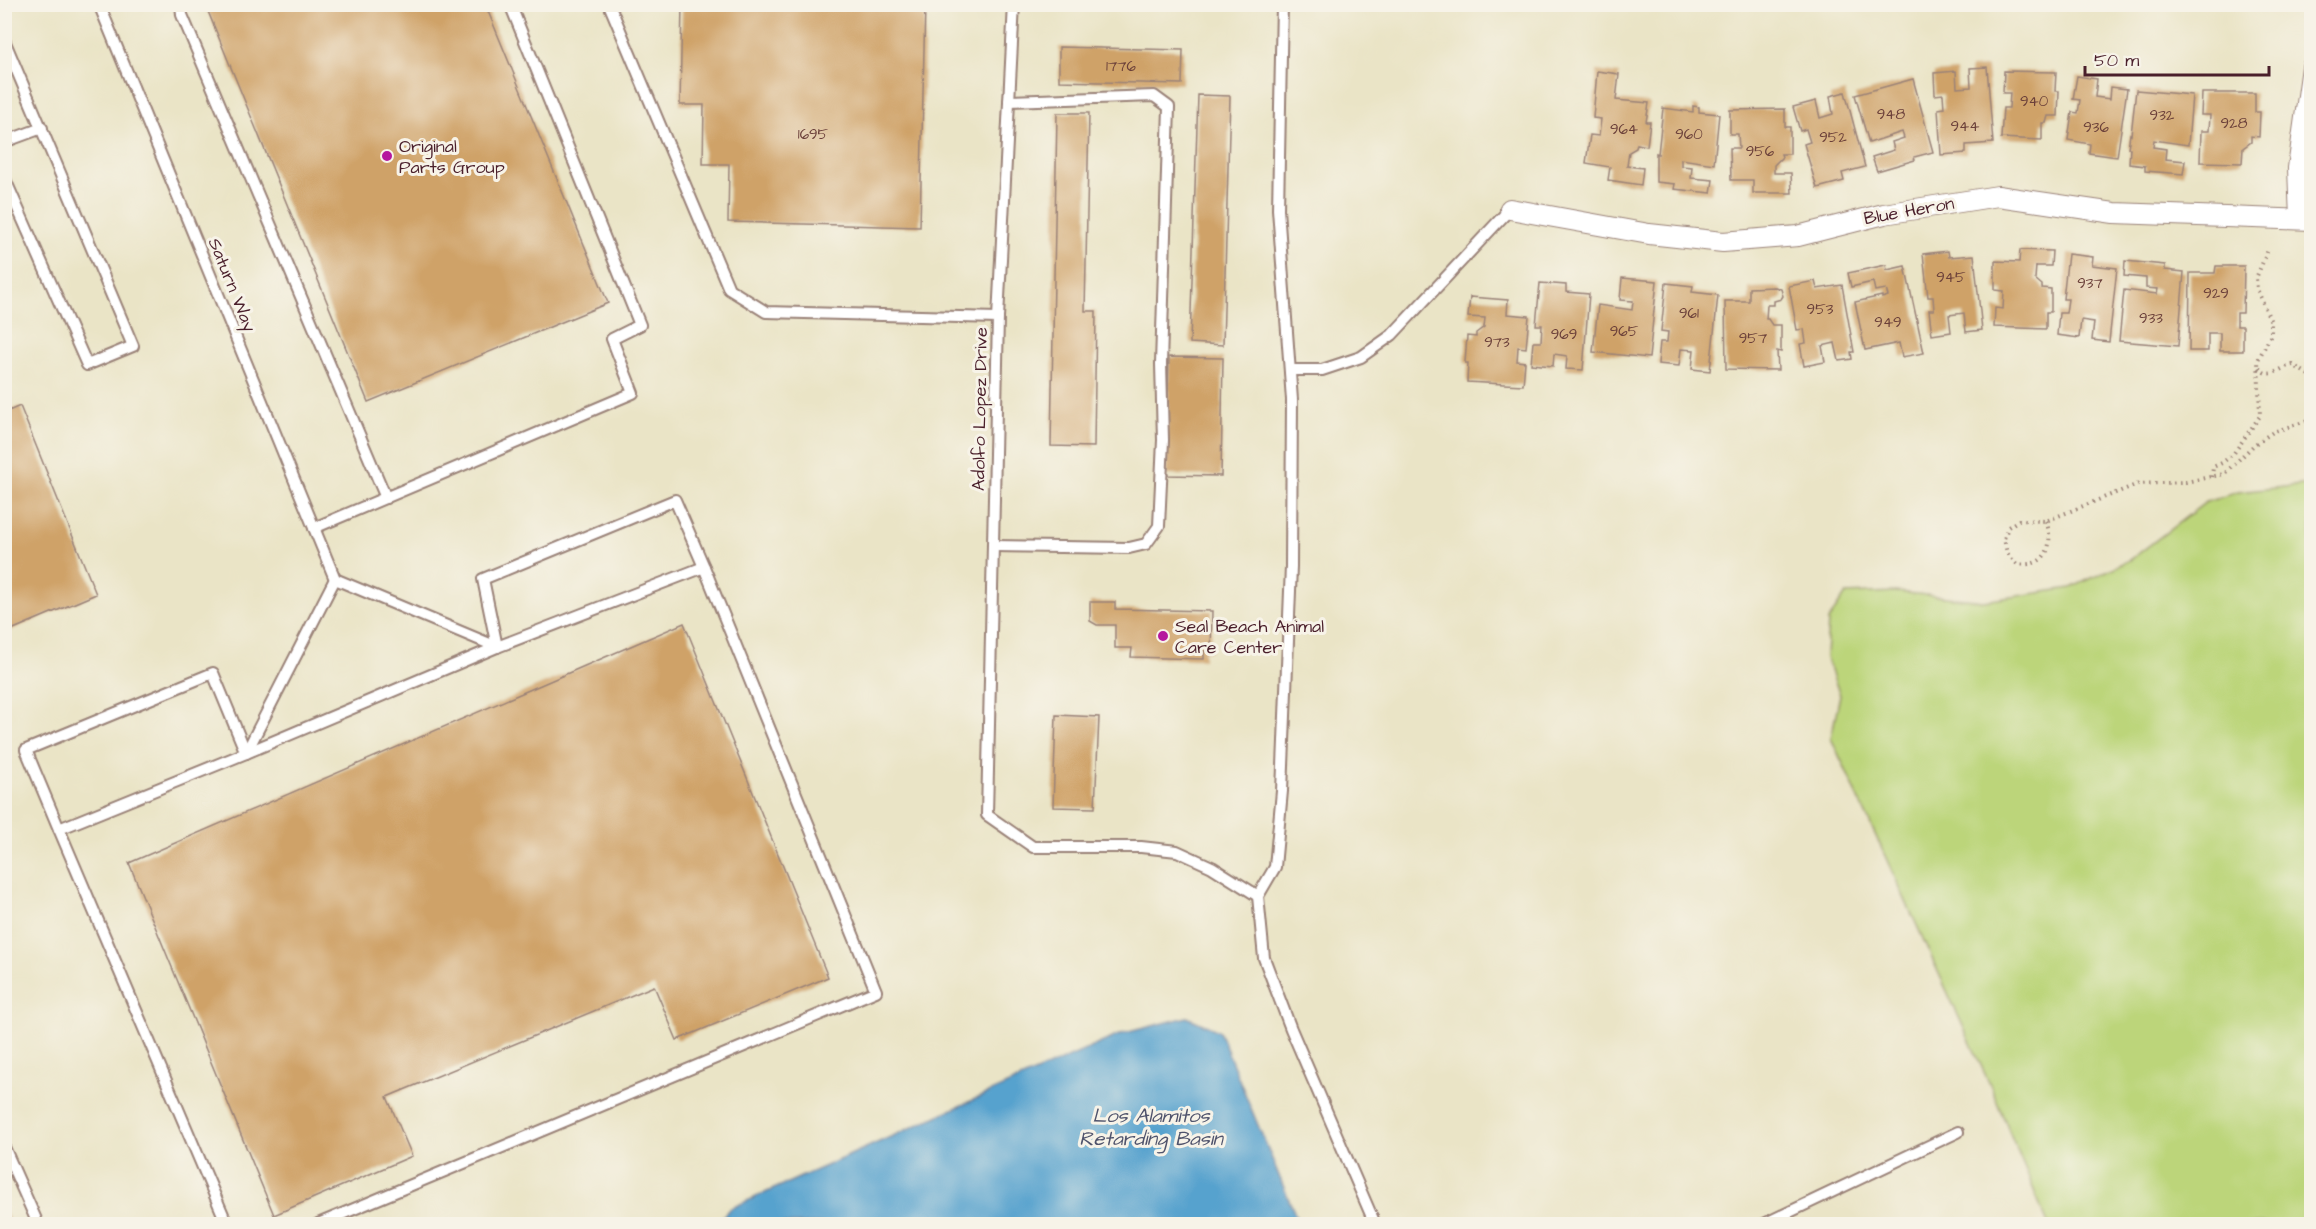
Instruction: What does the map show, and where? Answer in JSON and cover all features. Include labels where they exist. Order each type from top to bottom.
[{"type":"street","points":[[2306,219],[2298,168],[2312,67]]},
{"type":"street","name":"Blue Heron","points":[[1510,209],[1649,234],[1723,242],[1798,236],[1884,213],[1998,196],[2114,213],[2306,219]]},
{"type":"lane","name":"Saturn Way","points":[[99,4],[335,579]]},
{"type":"lane","points":[[181,4],[182,15],[386,498]]},
{"type":"lane","points":[[314,528],[633,393],[612,339],[640,325],[510,4]]},
{"type":"lane","points":[[609,4],[729,289],[766,312],[998,318]]},
{"type":"lane","name":"Adolfo Lopez Drive","points":[[1014,4],[998,318],[987,815],[1034,847],[1141,847],[1177,851],[1212,867],[1258,896]]},
{"type":"lane","points":[[1282,4],[1278,209],[1292,400],[1291,566],[1282,791],[1275,867],[1258,896],[1264,958],[1291,1029],[1375,1224]]},
{"type":"lane","points":[[4,40],[133,346],[87,365],[4,177]]},
{"type":"lane","points":[[993,546],[1121,549],[1146,544],[1159,526],[1160,509],[1161,364],[1169,107],[1154,96],[1009,101]]},
{"type":"lane","points":[[4,142],[42,128]]},
{"type":"lane","points":[[1290,370],[1322,370],[1361,357],[1392,335],[1510,209]]},
{"type":"lane","points":[[318,1224],[876,991],[675,500],[483,579],[496,647]]},
{"type":"lane","points":[[58,829],[246,753],[496,647],[704,567]]},
{"type":"lane","points":[[246,753],[335,579],[496,647]]},
{"type":"lane","points":[[227,1224],[26,750],[213,673],[246,753]]},
{"type":"lane","points":[[1764,1224],[1958,1132]]},
{"type":"lane","points":[[4,1147],[38,1224]]},
{"type":"path","points":[[2212,477],[2213,467],[2222,464],[2234,453],[2260,416],[2258,360],[2271,335],[2271,322],[2257,289],[2256,278],[2268,250]]},
{"type":"path","points":[[2258,368],[2266,374],[2272,374],[2293,365],[2312,377]]},
{"type":"path","points":[[2046,521],[2050,531],[2050,543],[2046,554],[2041,560],[2027,566],[2017,564],[2007,553],[2004,538],[2008,527],[2019,520],[2046,521],[2138,484],[2186,482],[2224,474],[2255,444],[2273,432],[2312,419]]},
{"type":"green space","points":[[2311,484],[2311,1224],[2048,1224],[1990,1085],[1831,738],[1840,695],[1826,657],[1828,621],[1846,594],[1897,592],[1984,601],[2071,588],[2130,560],[2206,502],[2238,492]]},
{"type":"water","name":"Los Alamitos Retarding Basin","points":[[1187,1017],[1219,1031],[1299,1224],[717,1224],[729,1209],[1121,1034]]},
{"type":"building","points":[[205,4],[485,4],[608,303],[368,402]]},
{"type":"building","points":[[682,4],[925,4],[920,227],[728,222],[729,164],[703,164],[704,105],[680,105]]},
{"type":"building","points":[[1059,47],[1183,50],[1182,84],[1059,81]]},
{"type":"building","points":[[1987,67],[1993,143],[1966,145],[1966,153],[1941,155],[1938,109],[1944,108],[1943,94],[1935,95],[1934,73],[1956,71],[1957,88],[1971,87],[1970,68]]},
{"type":"building","points":[[1597,71],[1619,74],[1616,100],[1649,103],[1646,122],[1650,122],[1647,146],[1637,144],[1636,148],[1629,152],[1627,166],[1643,168],[1641,185],[1608,180],[1610,167],[1586,163],[1590,135],[1599,136],[1601,119],[1593,118]]},
{"type":"building","points":[[2004,71],[2056,72],[2055,91],[2059,91],[2058,116],[2048,116],[2046,123],[2042,123],[2042,140],[2001,138],[2003,108],[2009,108],[2010,93],[2003,93]]},
{"type":"building","points":[[2077,76],[2097,79],[2095,97],[2110,99],[2111,87],[2127,89],[2117,157],[2089,153],[2090,144],[2068,140],[2072,112],[2078,113],[2080,100],[2073,99]]},
{"type":"building","points":[[1913,79],[1933,152],[1877,171],[1872,157],[1894,150],[1892,142],[1904,138],[1902,132],[1869,143],[1855,95]]},
{"type":"building","points":[[2136,90],[2192,95],[2188,145],[2154,140],[2153,147],[2166,149],[2165,159],[2185,161],[2183,174],[2145,171],[2145,166],[2129,164],[2130,148],[2128,148]]},
{"type":"building","points":[[1845,92],[1865,167],[1842,173],[1844,181],[1817,188],[1804,144],[1810,142],[1806,129],[1800,131],[1793,107],[1816,101],[1820,118],[1833,114],[1830,96]]},
{"type":"building","points":[[2202,93],[2255,93],[2255,112],[2260,112],[2259,137],[2251,136],[2251,142],[2243,148],[2242,163],[2200,162],[2201,131],[2209,131],[2210,115],[2201,115]]},
{"type":"building","points":[[1198,95],[1230,96],[1223,345],[1190,343]]},
{"type":"building","points":[[1693,106],[1699,107],[1699,112],[1719,114],[1714,164],[1681,159],[1681,166],[1692,167],[1691,178],[1713,180],[1711,193],[1674,189],[1675,184],[1656,182],[1656,153],[1658,154],[1663,108],[1693,112]]},
{"type":"building","points":[[1785,109],[1785,127],[1790,127],[1790,154],[1781,154],[1782,157],[1774,165],[1774,173],[1791,173],[1792,193],[1753,193],[1753,180],[1731,180],[1730,148],[1739,148],[1738,134],[1730,134],[1730,110]]},
{"type":"building","points":[[1057,113],[1089,113],[1085,311],[1096,311],[1094,447],[1051,446]]},
{"type":"building","points":[[2020,250],[2052,251],[2051,266],[2036,266],[2035,279],[2042,285],[2042,288],[2051,289],[2051,312],[2046,312],[2046,329],[1994,327],[1995,308],[2003,309],[2004,291],[1995,290],[1995,261],[2019,262]]},
{"type":"building","points":[[1948,251],[1949,257],[1974,255],[1982,330],[1966,332],[1964,313],[1949,315],[1951,332],[1932,335],[1929,310],[1934,310],[1933,297],[1928,297],[1923,254]]},
{"type":"building","points":[[2068,254],[2093,257],[2092,265],[2117,268],[2109,342],[2092,340],[2094,322],[2081,320],[2079,338],[2057,335],[2059,313],[2066,313],[2068,299],[2063,299]]},
{"type":"building","points":[[2125,261],[2165,265],[2165,270],[2184,272],[2178,346],[2119,341],[2124,290],[2157,294],[2158,289],[2146,288],[2146,278],[2124,276]]},
{"type":"building","points":[[1886,265],[1887,270],[1905,266],[1924,353],[1902,357],[1899,343],[1865,350],[1855,302],[1888,296],[1886,289],[1875,291],[1873,282],[1851,287],[1848,273]]},
{"type":"building","points":[[2216,266],[2244,266],[2243,313],[2237,313],[2237,326],[2243,326],[2243,351],[2220,351],[2220,333],[2208,333],[2208,351],[2189,351],[2190,273],[2215,273]]},
{"type":"building","points":[[1622,278],[1657,281],[1649,358],[1593,352],[1598,305],[1632,310],[1633,301],[1620,300]]},
{"type":"building","points":[[1815,281],[1817,289],[1842,285],[1854,352],[1851,352],[1852,359],[1839,361],[1835,343],[1822,346],[1825,362],[1804,366],[1800,344],[1806,343],[1804,329],[1797,330],[1789,286]]},
{"type":"building","points":[[1540,283],[1566,285],[1566,292],[1589,294],[1583,370],[1566,369],[1567,356],[1554,354],[1553,366],[1531,364],[1533,342],[1541,342],[1542,325],[1536,325]]},
{"type":"building","points":[[1666,283],[1693,286],[1692,292],[1718,295],[1710,371],[1692,369],[1694,350],[1681,349],[1679,366],[1658,364],[1660,342],[1667,342],[1668,332],[1661,331]]},
{"type":"building","points":[[1775,287],[1781,289],[1783,296],[1774,301],[1774,305],[1767,305],[1766,319],[1772,325],[1781,325],[1781,352],[1777,351],[1778,370],[1726,369],[1725,301],[1749,301],[1749,288]]},
{"type":"building","points":[[1470,297],[1508,300],[1507,314],[1529,316],[1526,348],[1518,347],[1517,361],[1525,362],[1523,385],[1467,382],[1468,363],[1465,363],[1467,336],[1476,337],[1476,333],[1484,327],[1485,318],[1468,317]]},
{"type":"building","points":[[1169,357],[1223,358],[1221,476],[1166,475]]},
{"type":"building","points":[[20,406],[96,594],[4,633],[4,413]]},
{"type":"building","name":"Seal Beach Animal Care Center","points":[[1090,602],[1115,602],[1115,609],[1212,611],[1211,651],[1204,651],[1204,659],[1131,657],[1132,648],[1115,648],[1115,625],[1097,625],[1090,621]]},
{"type":"building","points":[[684,623],[828,977],[677,1040],[654,986],[387,1097],[412,1156],[274,1215],[129,863]]},
{"type":"building","points":[[1056,715],[1099,717],[1095,808],[1053,807]]},
{"type":"building","points":[[5,1210],[11,1224],[4,1224]]},
{"type":"place","name":"Original Parts Group","points":[[387,156]]},
{"type":"place","name":"Seal Beach Animal Care Center","points":[[1163,636]]}]
